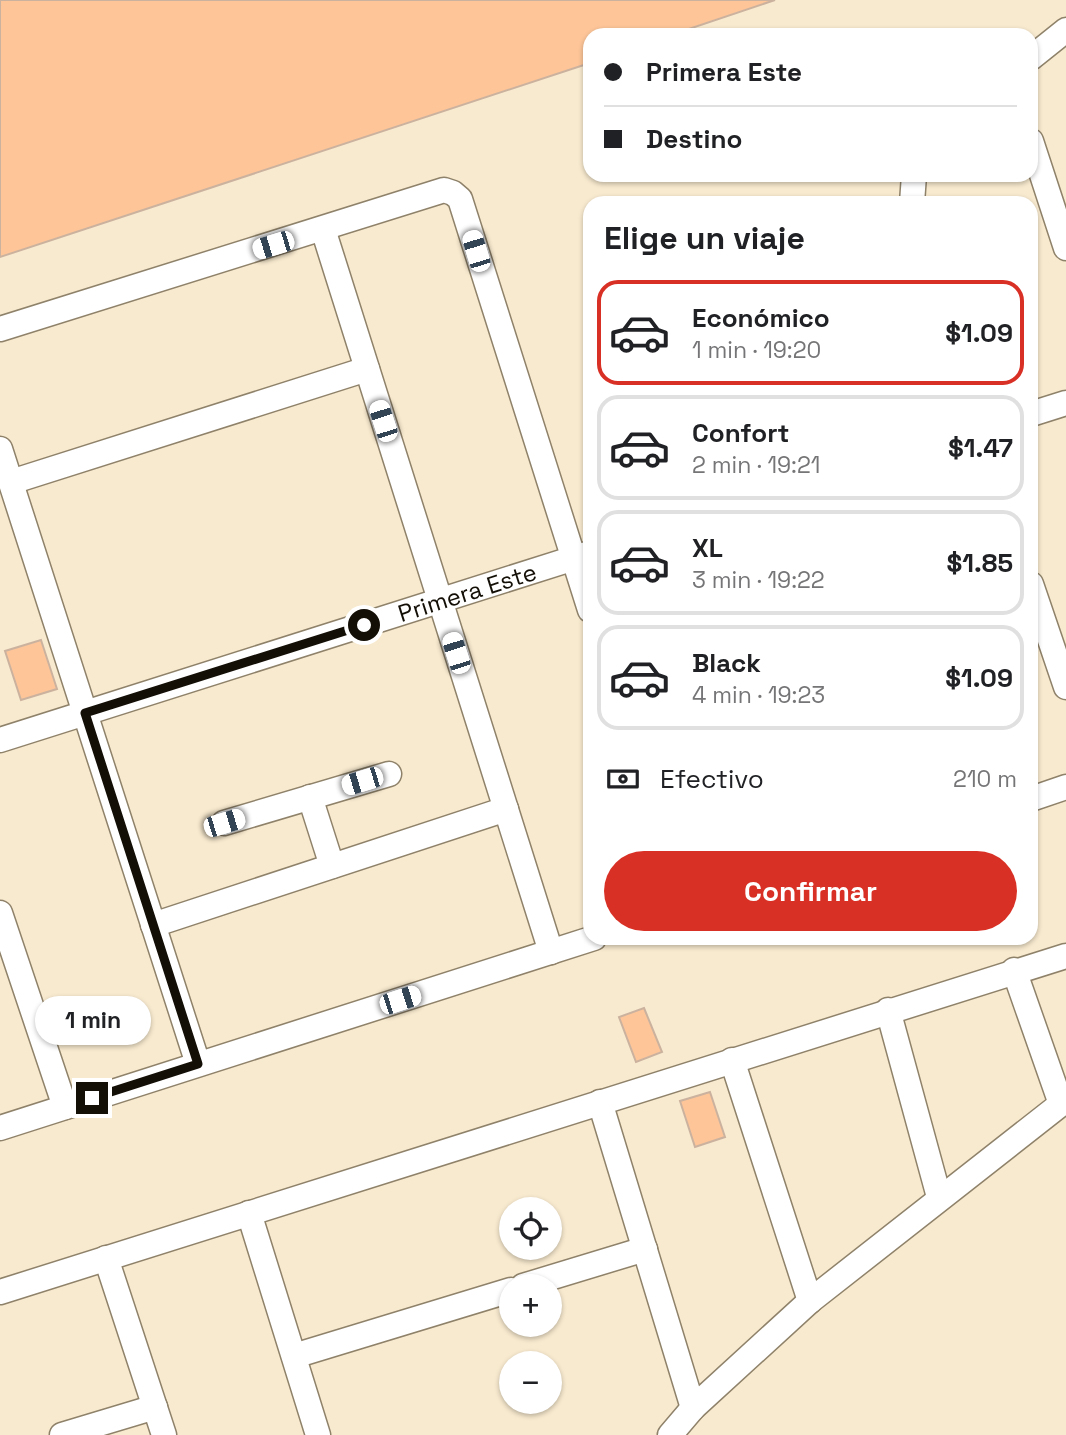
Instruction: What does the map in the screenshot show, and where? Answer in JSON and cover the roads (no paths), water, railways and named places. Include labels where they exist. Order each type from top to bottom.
[{"type":"street","points":[[1038,52],[1066,30]]},
{"type":"street","points":[[1038,162],[1066,248]]},
{"type":"street","points":[[0,329],[444,190],[453,192],[460,199],[582,556]]},
{"type":"street","points":[[323,229],[551,952]]},
{"type":"street","points":[[11,482],[367,369]]},
{"type":"street","points":[[1038,412],[1066,403]]},
{"type":"street","points":[[0,449],[198,1064]]},
{"type":"street","name":"Primera Este","points":[[0,740],[582,556]]},
{"type":"street","points":[[1038,605],[1066,687]]},
{"type":"street","points":[[224,823],[388,774]]},
{"type":"street","points":[[1038,797],[1066,787]]},
{"type":"street","points":[[310,797],[332,866]]},
{"type":"street","points":[[153,925],[506,809]]},
{"type":"street","points":[[0,913],[8,966],[65,1107]]},
{"type":"street","points":[[0,1128],[583,942]]},
{"type":"street","points":[[0,1292],[1014,970],[1066,956]]},
{"type":"street","points":[[670,1435],[693,1408],[810,1301],[1063,1100],[1014,970]]},
{"type":"street","points":[[888,1010],[939,1197]]},
{"type":"street","points":[[732,1060],[810,1301]]},
{"type":"street","points":[[600,1102],[693,1408]]},
{"type":"street","points":[[249,1213],[318,1435]]},
{"type":"street","points":[[562,1274],[645,1249]]},
{"type":"street","points":[[106,1258],[164,1435]]},
{"type":"street","points":[[294,1356],[499,1294]]},
{"type":"street","points":[[62,1435],[155,1407]]}]
